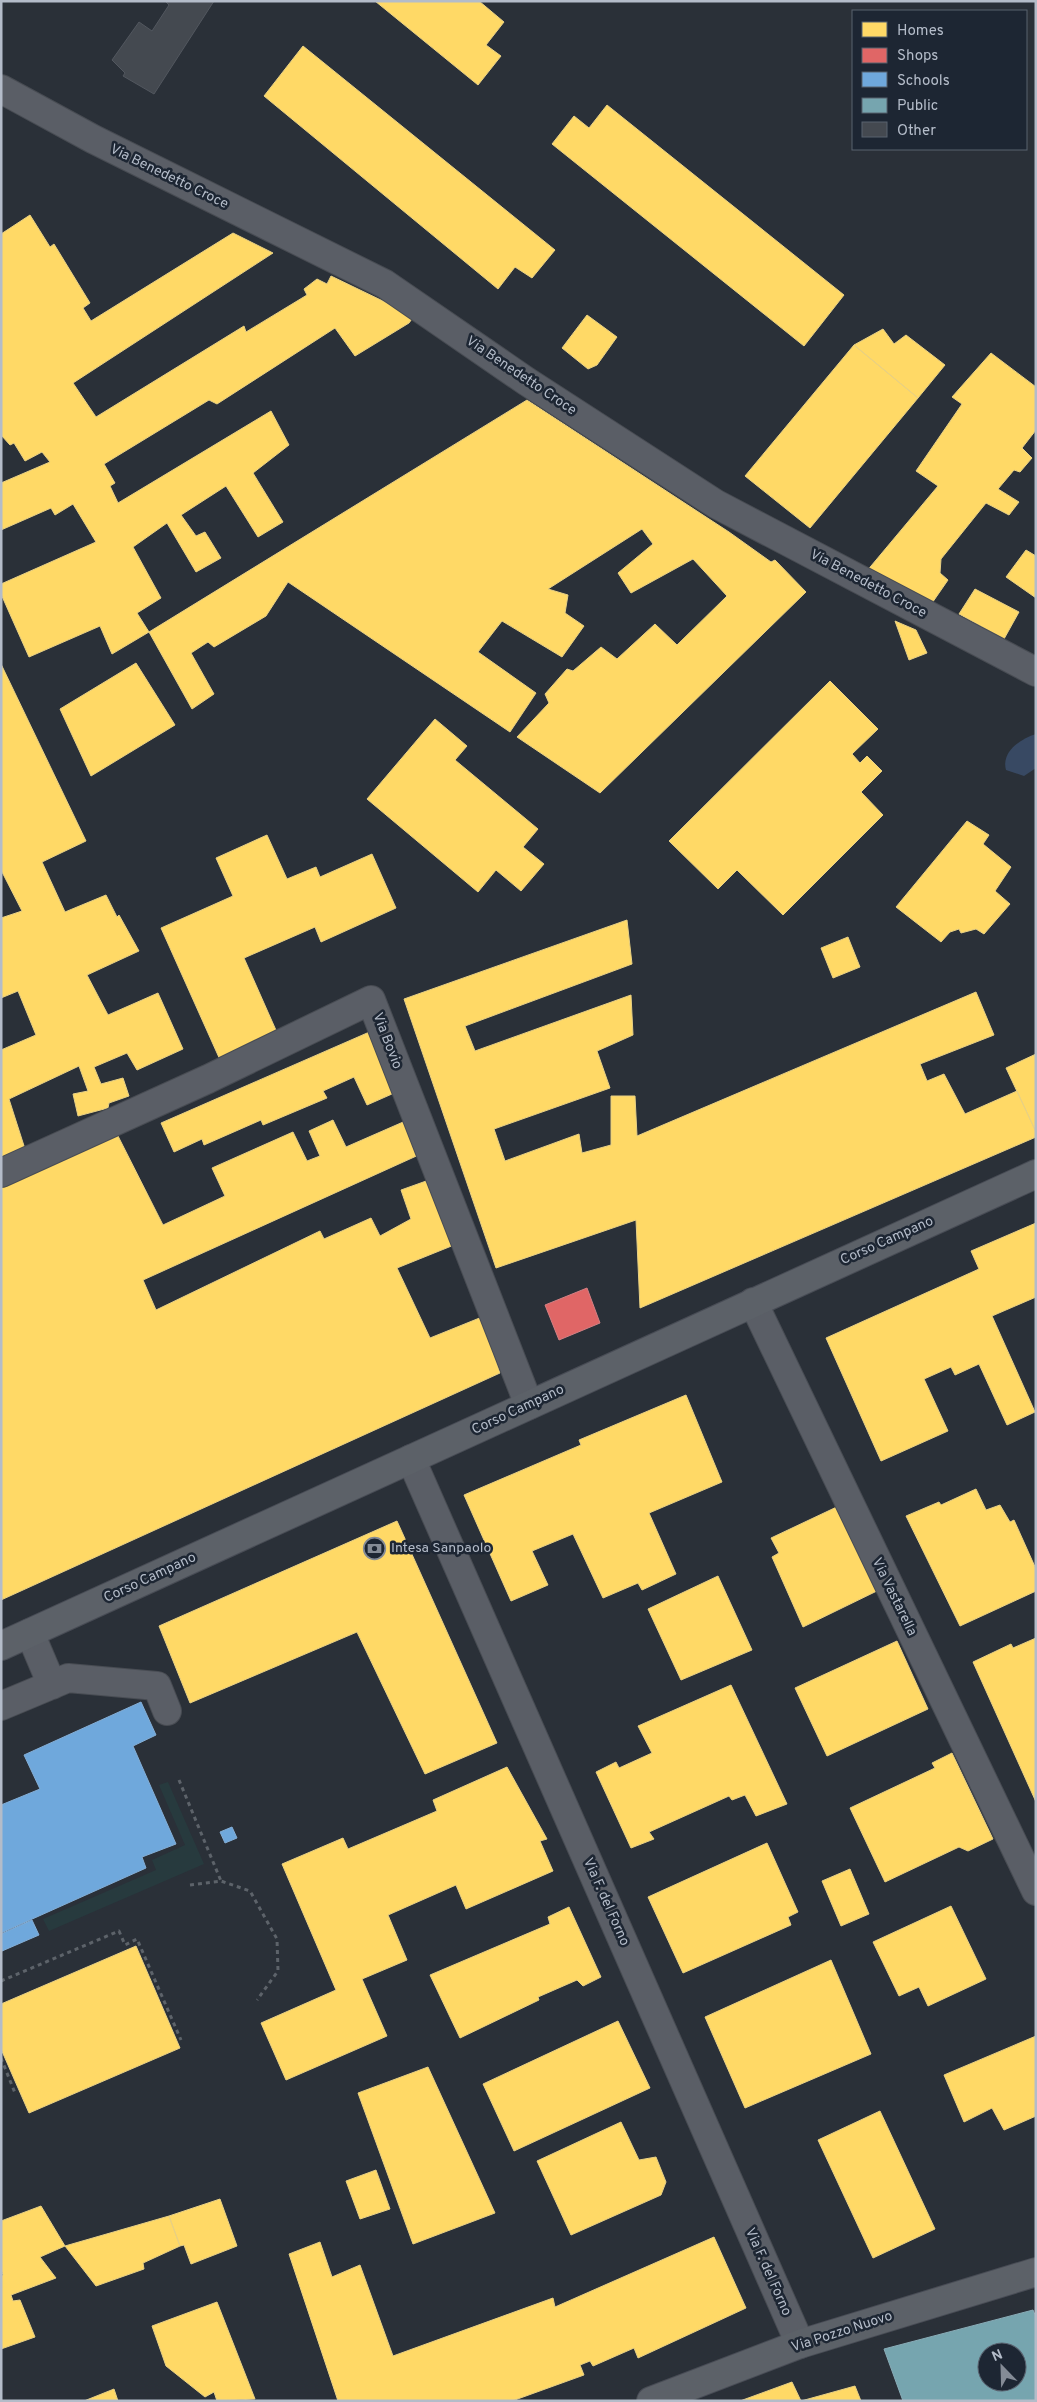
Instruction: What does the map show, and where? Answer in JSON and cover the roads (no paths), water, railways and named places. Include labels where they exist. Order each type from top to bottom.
[{"type":"main road","name":"Corso Campano","points":[[1,1646],[1036,1174]]},
{"type":"main road","name":"Via Pozzo Nuovo","points":[[651,2401],[800,2344],[1036,2272]]},
{"type":"street","name":"Via Benedetto Croce","points":[[1,89],[93,139],[385,284],[526,381],[716,504],[1036,672]]},
{"type":"street","name":"Via Bovio","points":[[1,1173],[208,1079],[371,1000],[529,1405]]},
{"type":"street","name":"Via Vastarella","points":[[753,1302],[1036,1891]]},
{"type":"street","name":"Via F. del Forno","points":[[411,1459],[800,2344]]},
{"type":"street","points":[[30,1633],[52,1685]]},
{"type":"street","points":[[1,1706],[68,1678],[157,1686],[167,1711]]},
{"type":"water","points":[[1036,734],[1036,768],[1024,776],[1006,770],[1006,757],[1013,747],[1024,739]]},
{"type":"place","name":"Intesa Sanpaolo","points":[[375,1548]]}]
